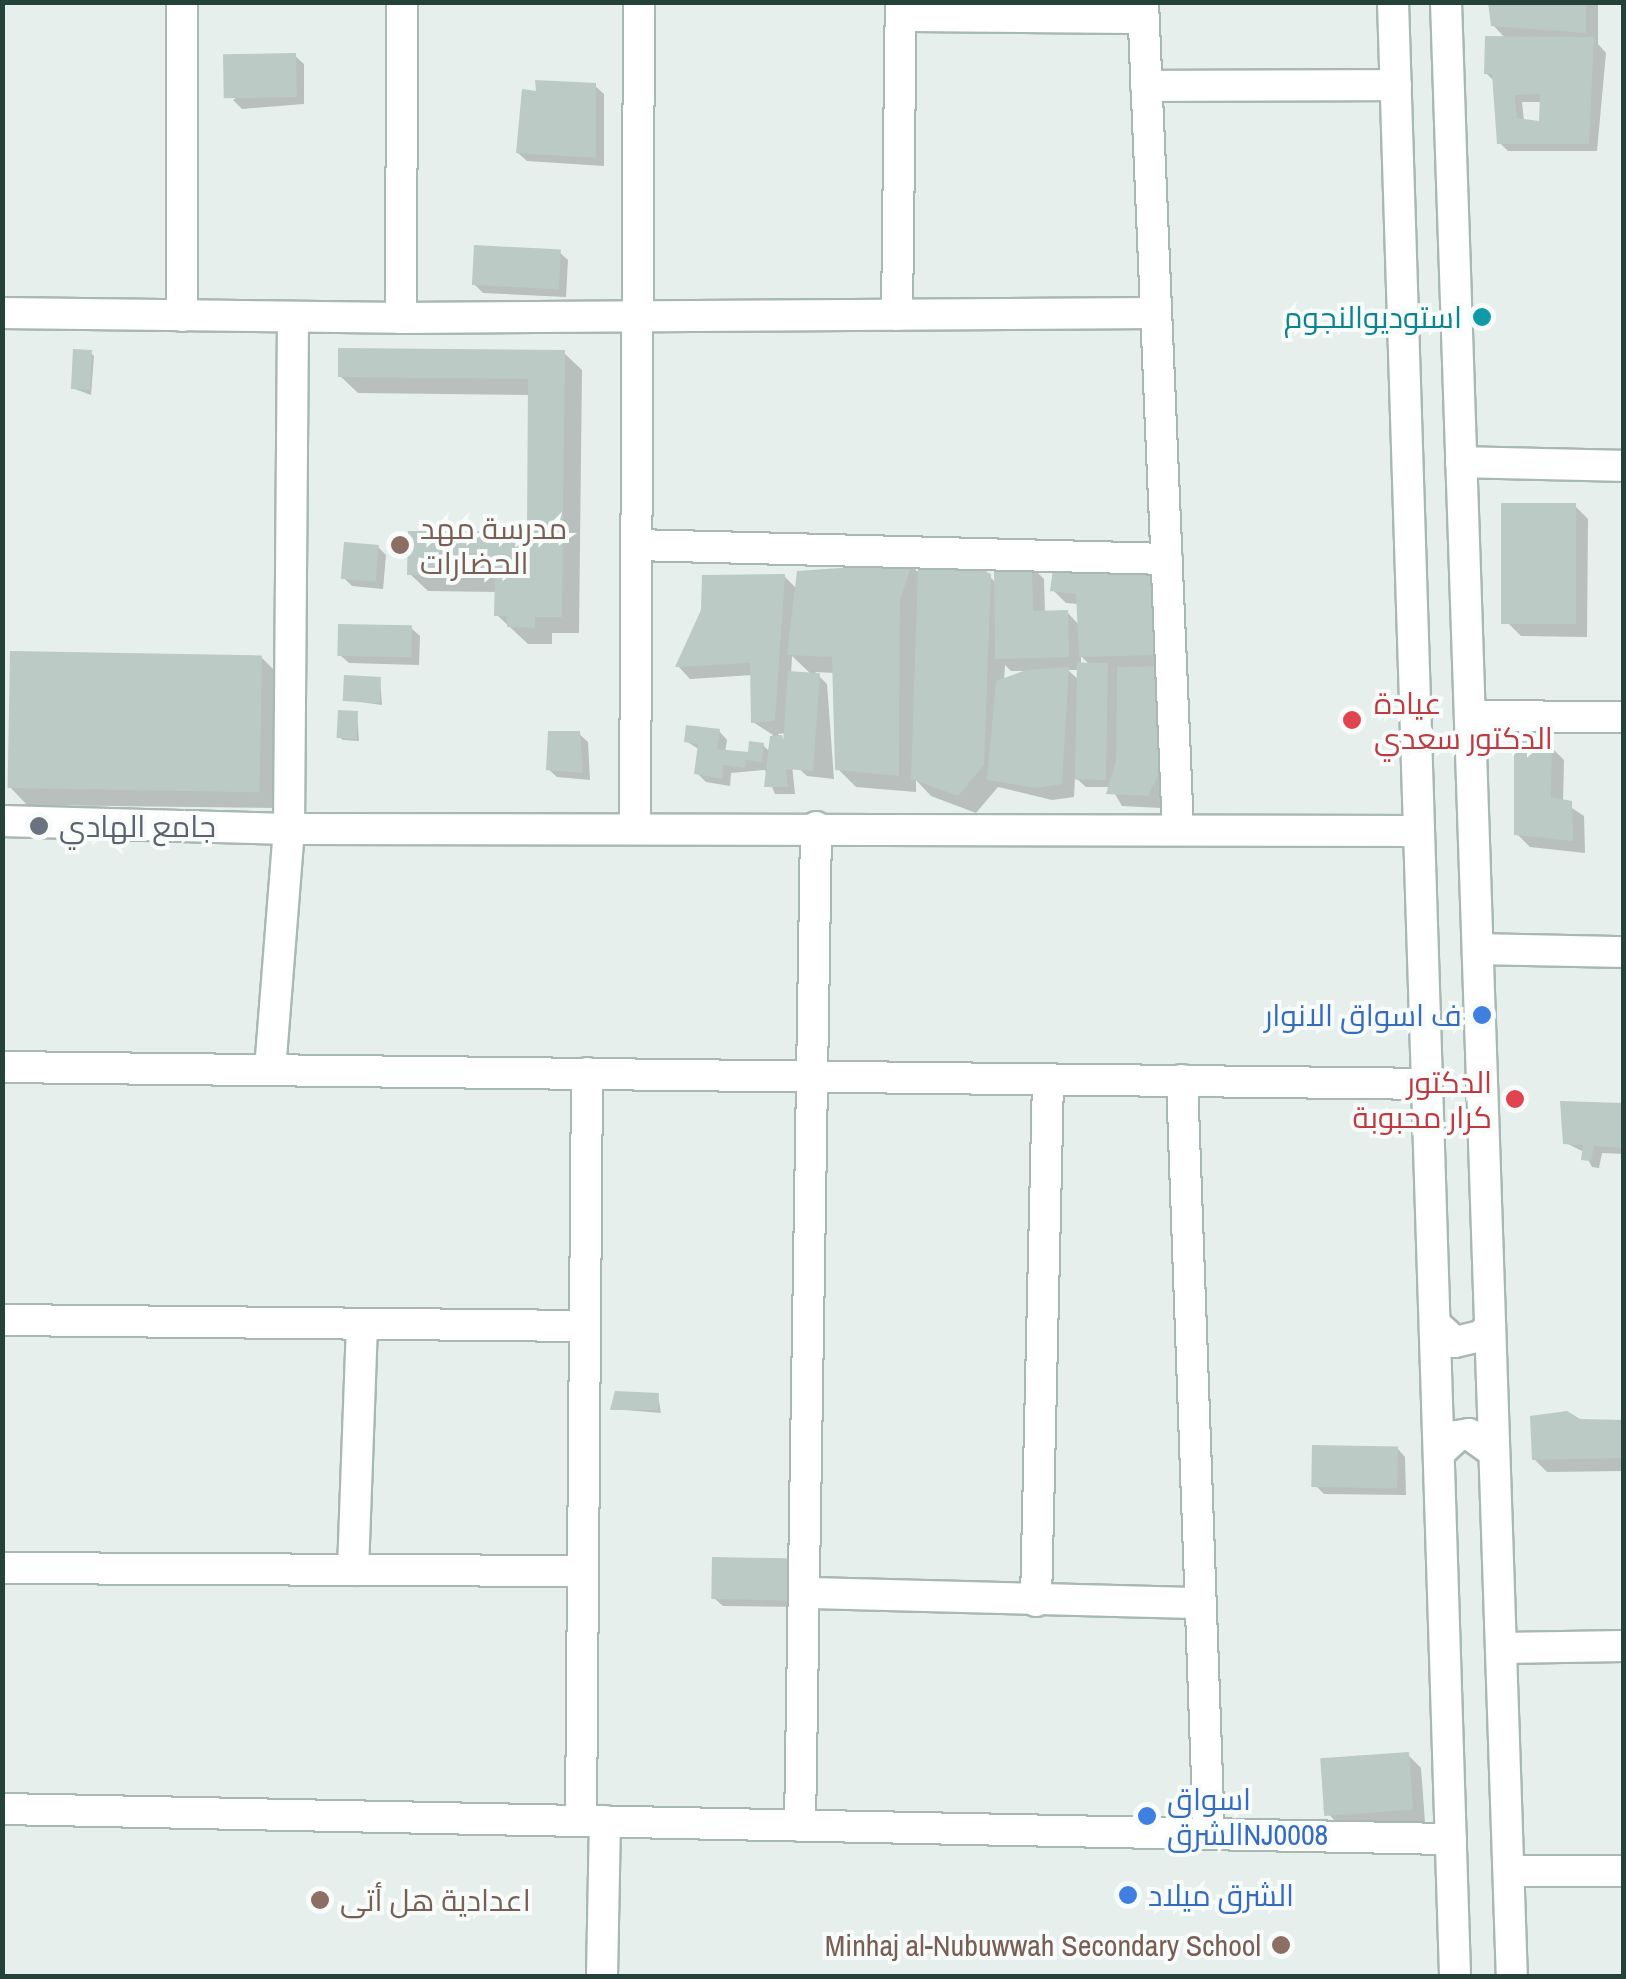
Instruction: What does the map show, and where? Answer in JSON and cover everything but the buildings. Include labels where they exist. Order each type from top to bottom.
[{"type":"street","points":[[182,2],[182,316]]},
{"type":"street","points":[[402,2],[402,318]]},
{"type":"street","points":[[634,826],[639,2]]},
{"type":"street","points":[[1393,2],[1455,1976]]},
{"type":"street","points":[[1446,2],[1512,1976]]},
{"type":"street","points":[[897,316],[901,9],[1143,10],[1178,829]]},
{"type":"street","points":[[1146,86],[1396,85]]},
{"type":"street","points":[[2,314],[638,318],[1156,313]]},
{"type":"street","points":[[270,1070],[288,829],[293,317]]},
{"type":"street","points":[[1461,462],[1624,466]]},
{"type":"street","points":[[636,545],[1166,559]]},
{"type":"street","points":[[1471,716],[1624,717]]},
{"type":"street","points":[[2,821],[288,829],[816,826],[1419,831]]},
{"type":"street","points":[[800,1826],[816,1076],[816,826]]},
{"type":"street","points":[[1478,950],[1624,952]]},
{"type":"street","points":[[2,1067],[1427,1084]]},
{"type":"street","points":[[587,1073],[583,1571],[602,1976]]},
{"type":"street","points":[[1036,1601],[1048,1079]]},
{"type":"street","points":[[1182,1080],[1197,1603],[1210,1834]]},
{"type":"street","points":[[2,1320],[585,1326]]},
{"type":"street","points":[[353,1570],[362,1324]]},
{"type":"street","points":[[1435,1324],[1455,1342],[1482,1336],[1490,1326]]},
{"type":"street","points":[[1439,1453],[1456,1436],[1469,1434],[1494,1452]]},
{"type":"street","points":[[2,1568],[583,1571]]},
{"type":"street","points":[[806,1593],[1197,1603]]},
{"type":"street","points":[[1501,1648],[1624,1646]]},
{"type":"street","points":[[2,1808],[1451,1839]]},
{"type":"street","points":[[1509,1871],[1624,1871]]},
{"type":"place","name":"استوديوالنجوم","points":[[1482,317]]},
{"type":"place","name":"مدرسة مهد الحضارات","points":[[400,545]]},
{"type":"place","name":"عيادة الدكتور سعدي","points":[[1352,720]]},
{"type":"place","name":"جامع الهادي","points":[[39,826]]},
{"type":"place","name":"ف اسواق الانوار","points":[[1482,1015]]},
{"type":"place","name":"الدكتور كرار محبوبة","points":[[1515,1099]]},
{"type":"place","name":"اسواق الشرقNJ0008","points":[[1147,1816]]},
{"type":"place","name":"الشرق ميلاد","points":[[1128,1895]]},
{"type":"place","name":"اعدادية هل أتى","points":[[320,1900]]},
{"type":"place","name":"Minhaj al-Nubuwwah Secondary School","points":[[1281,1945]]}]
